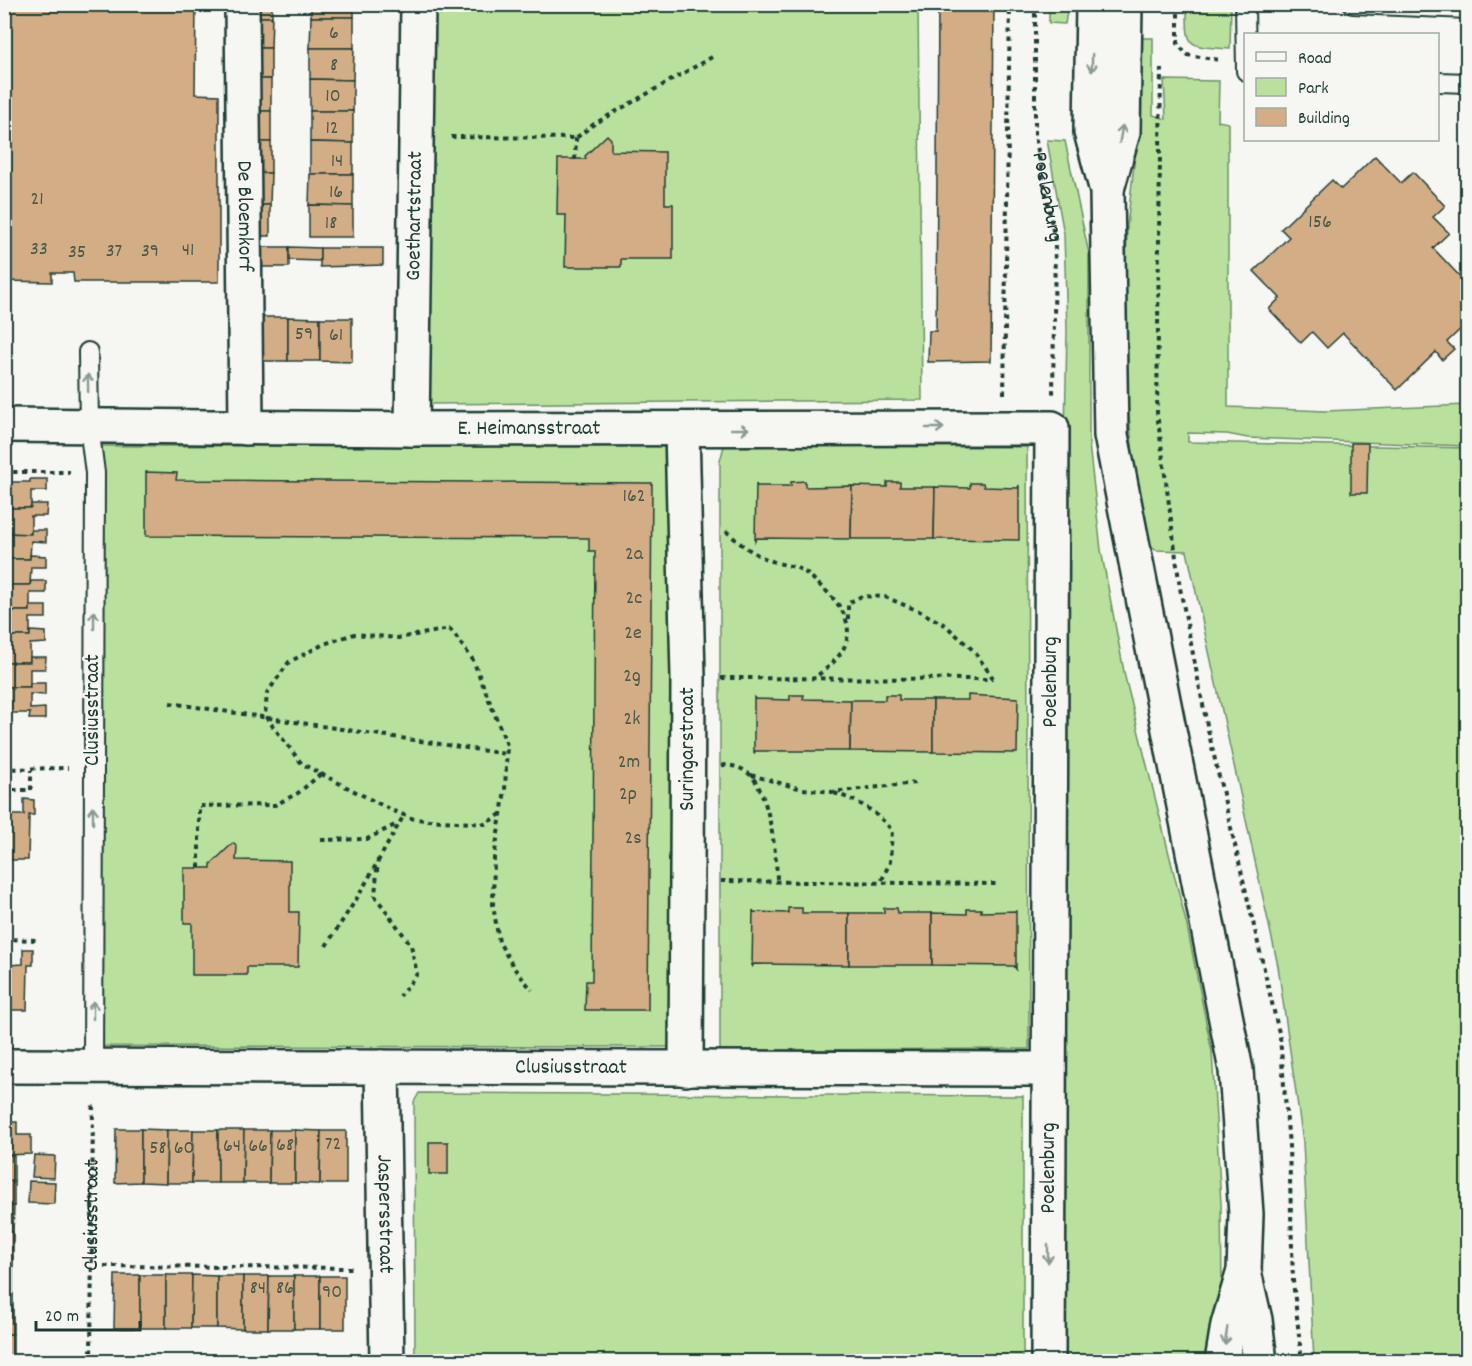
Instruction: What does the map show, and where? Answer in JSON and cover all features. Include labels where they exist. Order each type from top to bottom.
[{"type":"street","name":"De Bloemkorf","points":[[242,4],[246,428]]},
{"type":"street","name":"Goethartstraat","points":[[412,429],[418,4]]},
{"type":"street","points":[[1093,4],[1091,132],[1107,191],[1111,435],[1236,1070],[1246,1214],[1244,1271],[1228,1325],[1222,1362]]},
{"type":"street","points":[[1107,191],[1123,132],[1125,4]]},
{"type":"street","name":"E. Heimansstraat","points":[[4,425],[412,429],[1052,428]]},
{"type":"street","name":"Poelenburg","points":[[1048,1362],[1052,428]]},
{"type":"street","name":"Suringarstraat","points":[[682,429],[688,677],[686,1069]]},
{"type":"street","name":"Clusiusstraat","points":[[4,1066],[1049,1070]]},
{"type":"street","name":"Jaspersstraat","points":[[382,1067],[387,1362]]},
{"type":"street","points":[[1244,1271],[1256,1320],[1260,1362]]},
{"type":"lane","points":[[1245,4],[1245,33]]},
{"type":"lane","points":[[1353,4],[1467,9]]},
{"type":"lane","points":[[1439,82],[1467,83]]},
{"type":"lane","name":"Clusiusstraat","points":[[88,352],[89,426],[95,472],[93,1068]]},
{"type":"path","points":[[1003,427],[1010,4]]},
{"type":"path","name":"Poelenburg","points":[[1035,4],[1035,135],[1055,241],[1052,428]]},
{"type":"path","points":[[1178,4],[1178,44],[1187,55],[1213,60],[1244,61]]},
{"type":"path","points":[[416,136],[576,138],[594,124],[712,57]]},
{"type":"path","points":[[1161,59],[1156,413],[1180,588],[1208,730],[1280,1037],[1289,1146],[1293,1281],[1302,1362]]},
{"type":"path","points":[[575,160],[576,138]]},
{"type":"path","points":[[4,472],[95,472]]},
{"type":"path","points":[[726,531],[744,548],[770,561],[802,570],[831,596],[848,620]]},
{"type":"path","points":[[688,677],[814,678],[993,679],[974,651],[945,625],[885,597],[862,596],[848,603],[848,640],[833,665],[814,678]]},
{"type":"path","points":[[501,814],[485,824],[414,819],[321,774],[302,764],[265,716],[267,693],[289,662],[324,644],[354,634],[399,638],[450,629],[473,660],[507,745],[501,814],[494,858],[493,894],[499,942],[514,968],[532,990]]},
{"type":"path","points":[[170,703],[506,753]]},
{"type":"path","points":[[688,763],[734,765],[750,774],[802,789],[834,792],[915,783]]},
{"type":"path","points":[[4,769],[93,767]]},
{"type":"path","points":[[4,790],[31,790],[31,770]]},
{"type":"path","points":[[199,868],[199,806],[275,805],[298,793],[321,774]]},
{"type":"path","points":[[750,774],[764,802],[773,832],[777,881]]},
{"type":"path","points":[[834,792],[862,803],[878,814],[892,830],[890,862],[881,882]]},
{"type":"path","points":[[326,946],[404,815]]},
{"type":"path","points":[[321,840],[367,839],[390,829],[401,821]]},
{"type":"path","points":[[378,860],[375,896],[411,945],[417,974],[400,996]]},
{"type":"path","points":[[687,881],[998,884]]},
{"type":"path","points":[[4,939],[39,940]]},
{"type":"path","name":"Clusiusstraat","points":[[91,1362],[93,1068]]},
{"type":"path","points":[[104,1266],[385,1269]]},
{"type":"green space","points":[[423,5],[918,5],[922,400],[424,404]]},
{"type":"green space","points":[[1049,5],[1068,5],[1065,24],[1049,23]]},
{"type":"green space","points":[[1187,5],[1231,5],[1230,49],[1205,47],[1192,42],[1188,30]]},
{"type":"green space","points":[[1136,38],[1153,38],[1153,115],[1166,119],[1164,80],[1219,81],[1218,121],[1228,123],[1228,407],[1325,411],[1467,405],[1467,446],[1248,438],[1227,434],[1188,433],[1188,442],[1467,448],[1467,1361],[1314,1361],[1303,1142],[1278,966],[1187,551],[1156,550],[1142,542],[1128,406],[1126,275],[1127,227],[1135,156]]},
{"type":"green space","points":[[1047,140],[1065,141],[1089,254],[1089,444],[1101,550],[1125,677],[1187,926],[1212,1052],[1221,1204],[1222,1287],[1215,1361],[1057,1361],[1058,802],[1067,329],[1064,234]]},
{"type":"green space","points":[[665,445],[674,450],[672,1047],[100,1046],[90,454],[101,446]]},
{"type":"green space","points":[[724,446],[1027,447],[1029,1049],[720,1050],[720,461]]},
{"type":"green space","points":[[419,1093],[1023,1096],[1023,1361],[415,1361],[414,1102]]},
{"type":"building","points":[[4,4],[196,4],[195,94],[219,95],[219,282],[74,282],[73,273],[52,273],[52,282],[4,281]]},
{"type":"building","points":[[259,4],[272,4],[272,17],[259,17]]},
{"type":"building","points":[[311,4],[354,4],[354,17],[311,17]]},
{"type":"building","points":[[938,4],[994,4],[991,361],[928,362],[929,331],[936,331]]},
{"type":"building","points":[[259,17],[272,17],[271,48],[258,48]]},
{"type":"building","points":[[311,17],[354,17],[354,48],[310,48]]},
{"type":"building","points":[[258,48],[271,48],[271,79],[258,79]]},
{"type":"building","points":[[310,48],[354,48],[353,80],[310,79]]},
{"type":"building","points":[[258,79],[271,79],[271,111],[258,111]]},
{"type":"building","points":[[310,79],[353,80],[353,111],[310,111]]},
{"type":"building","points":[[258,111],[271,111],[271,142],[258,142]]},
{"type":"building","points":[[310,111],[353,111],[353,143],[310,142]]},
{"type":"building","points":[[607,135],[611,139],[611,151],[665,152],[665,204],[673,204],[673,259],[621,259],[621,267],[565,267],[566,215],[557,215],[558,159],[586,159],[585,156]]},
{"type":"building","points":[[258,142],[271,142],[271,173],[258,173]]},
{"type":"building","points":[[310,142],[353,143],[353,174],[310,174]]},
{"type":"building","points":[[1375,156],[1401,183],[1413,172],[1445,206],[1433,217],[1449,233],[1433,248],[1468,285],[1468,322],[1447,342],[1454,349],[1442,360],[1436,352],[1397,390],[1343,333],[1327,348],[1312,332],[1301,343],[1269,309],[1280,298],[1254,271],[1289,237],[1281,229],[1332,180],[1341,189]]},
{"type":"building","points":[[258,173],[271,173],[270,205],[258,205]]},
{"type":"building","points":[[310,174],[353,174],[353,206],[309,205]]},
{"type":"building","points":[[258,205],[270,205],[270,236],[257,236]]},
{"type":"building","points":[[309,205],[353,206],[353,237],[309,237]]},
{"type":"building","points":[[257,247],[289,247],[289,267],[257,267]]},
{"type":"building","points":[[289,247],[320,248],[320,261],[289,260]]},
{"type":"building","points":[[320,248],[383,248],[383,265],[320,267]]},
{"type":"building","points":[[257,317],[288,317],[288,361],[256,361]]},
{"type":"building","points":[[288,317],[320,318],[320,361],[288,361]]},
{"type":"building","points":[[320,318],[352,318],[352,362],[320,361]]},
{"type":"building","points":[[1351,443],[1368,443],[1367,493],[1351,493]]},
{"type":"building","points":[[146,472],[177,473],[176,480],[652,483],[648,1010],[585,1010],[586,981],[592,981],[595,551],[589,551],[589,538],[146,536]]},
{"type":"building","points":[[30,479],[47,479],[47,491],[31,491],[31,508],[4,508],[4,482],[30,482]]},
{"type":"building","points":[[805,481],[805,487],[852,486],[851,539],[757,538],[755,541],[756,483],[757,486],[791,486],[791,482]]},
{"type":"building","points":[[887,482],[900,482],[900,487],[935,487],[934,539],[851,539],[852,486],[887,487]]},
{"type":"building","points":[[970,483],[983,483],[984,487],[1018,488],[1019,485],[1019,540],[934,539],[935,487],[970,488]]},
{"type":"building","points":[[31,504],[47,504],[46,516],[31,516],[31,534],[4,533],[4,508],[31,508]]},
{"type":"building","points":[[31,530],[46,530],[46,542],[31,541],[30,559],[4,559],[4,533],[31,534]]},
{"type":"building","points":[[30,555],[46,556],[46,567],[31,567],[30,585],[4,585],[4,559],[30,559]]},
{"type":"building","points":[[31,581],[46,581],[46,593],[30,593],[30,611],[4,611],[4,585],[30,585]]},
{"type":"building","points":[[30,606],[46,606],[46,618],[30,618],[30,636],[4,636],[4,611],[30,611]]},
{"type":"building","points":[[30,631],[46,632],[46,643],[30,644],[30,662],[4,662],[4,636],[30,636]]},
{"type":"building","points":[[30,657],[46,657],[45,669],[30,669],[30,687],[4,687],[4,662],[30,662]]},
{"type":"building","points":[[30,683],[45,683],[45,695],[30,694],[30,709],[45,708],[45,719],[29,719],[30,713],[4,713],[4,687],[30,687]]},
{"type":"building","points":[[790,695],[804,695],[803,699],[851,700],[850,751],[755,751],[754,754],[754,696],[755,699],[790,700]]},
{"type":"building","points":[[885,695],[899,695],[899,700],[933,700],[933,752],[850,751],[851,700],[885,700]]},
{"type":"building","points":[[968,695],[1018,698],[1017,753],[933,752],[933,700],[968,700]]},
{"type":"building","points":[[24,799],[34,800],[34,815],[29,815],[28,860],[4,860],[4,800],[10,800],[10,815],[24,815]]},
{"type":"building","points":[[233,843],[237,847],[236,860],[290,861],[290,912],[299,912],[298,967],[247,967],[247,975],[192,975],[192,923],[184,923],[184,868],[211,868],[211,864]]},
{"type":"building","points":[[788,908],[802,908],[802,913],[849,913],[849,965],[754,964],[752,967],[753,910],[754,912],[788,913]]},
{"type":"building","points":[[884,908],[897,908],[898,913],[932,913],[932,965],[849,965],[849,913],[884,913]]},
{"type":"building","points":[[967,909],[981,909],[981,912],[1016,911],[1016,969],[1014,966],[932,965],[932,913],[967,914]]},
{"type":"building","points":[[4,949],[9,949],[9,965],[23,964],[23,949],[33,949],[33,965],[28,965],[27,1010],[4,1010]]},
{"type":"building","points":[[6,1122],[17,1122],[17,1135],[31,1135],[31,1154],[4,1155]]},
{"type":"building","points":[[116,1129],[141,1129],[141,1182],[115,1183]]},
{"type":"building","points":[[141,1129],[167,1130],[166,1183],[141,1182]]},
{"type":"building","points":[[167,1130],[193,1130],[192,1183],[166,1183]]},
{"type":"building","points":[[193,1130],[218,1130],[218,1183],[192,1183]]},
{"type":"building","points":[[218,1130],[244,1130],[243,1183],[218,1183]]},
{"type":"building","points":[[244,1130],[270,1130],[269,1183],[243,1183]]},
{"type":"building","points":[[270,1130],[295,1130],[295,1183],[269,1183]]},
{"type":"building","points":[[295,1130],[321,1131],[320,1184],[295,1183]]},
{"type":"building","points":[[321,1131],[346,1131],[346,1184],[320,1184]]},
{"type":"building","points":[[429,1142],[448,1142],[448,1174],[429,1174]]},
{"type":"building","points":[[4,1155],[14,1155],[14,1181],[4,1181]]},
{"type":"building","points":[[34,1155],[55,1156],[54,1178],[32,1177]]},
{"type":"building","points":[[4,1181],[14,1181],[14,1206],[4,1206]]},
{"type":"building","points":[[29,1181],[55,1182],[54,1204],[28,1203]]},
{"type":"building","points":[[4,1206],[14,1206],[13,1232],[4,1232]]},
{"type":"building","points":[[4,1232],[13,1232],[13,1257],[4,1257]]},
{"type":"building","points":[[4,1257],[13,1257],[13,1283],[4,1283]]},
{"type":"building","points":[[115,1275],[140,1275],[140,1328],[114,1328]]},
{"type":"building","points":[[140,1275],[166,1275],[166,1328],[140,1328]]},
{"type":"building","points":[[166,1275],[192,1275],[191,1328],[166,1328]]},
{"type":"building","points":[[192,1275],[217,1276],[217,1328],[191,1328]]},
{"type":"building","points":[[217,1276],[243,1276],[243,1329],[217,1328]]},
{"type":"building","points":[[243,1276],[269,1276],[268,1329],[243,1329]]},
{"type":"building","points":[[269,1276],[294,1276],[294,1329],[268,1329]]},
{"type":"building","points":[[294,1276],[320,1276],[320,1329],[294,1329]]},
{"type":"building","points":[[320,1276],[345,1276],[345,1329],[320,1329]]},
{"type":"building","points":[[4,1283],[13,1283],[13,1309],[4,1309]]},
{"type":"building","points":[[4,1309],[13,1309],[13,1334],[4,1334]]},
{"type":"building","points":[[4,1334],[13,1334],[13,1360],[4,1360]]}]
